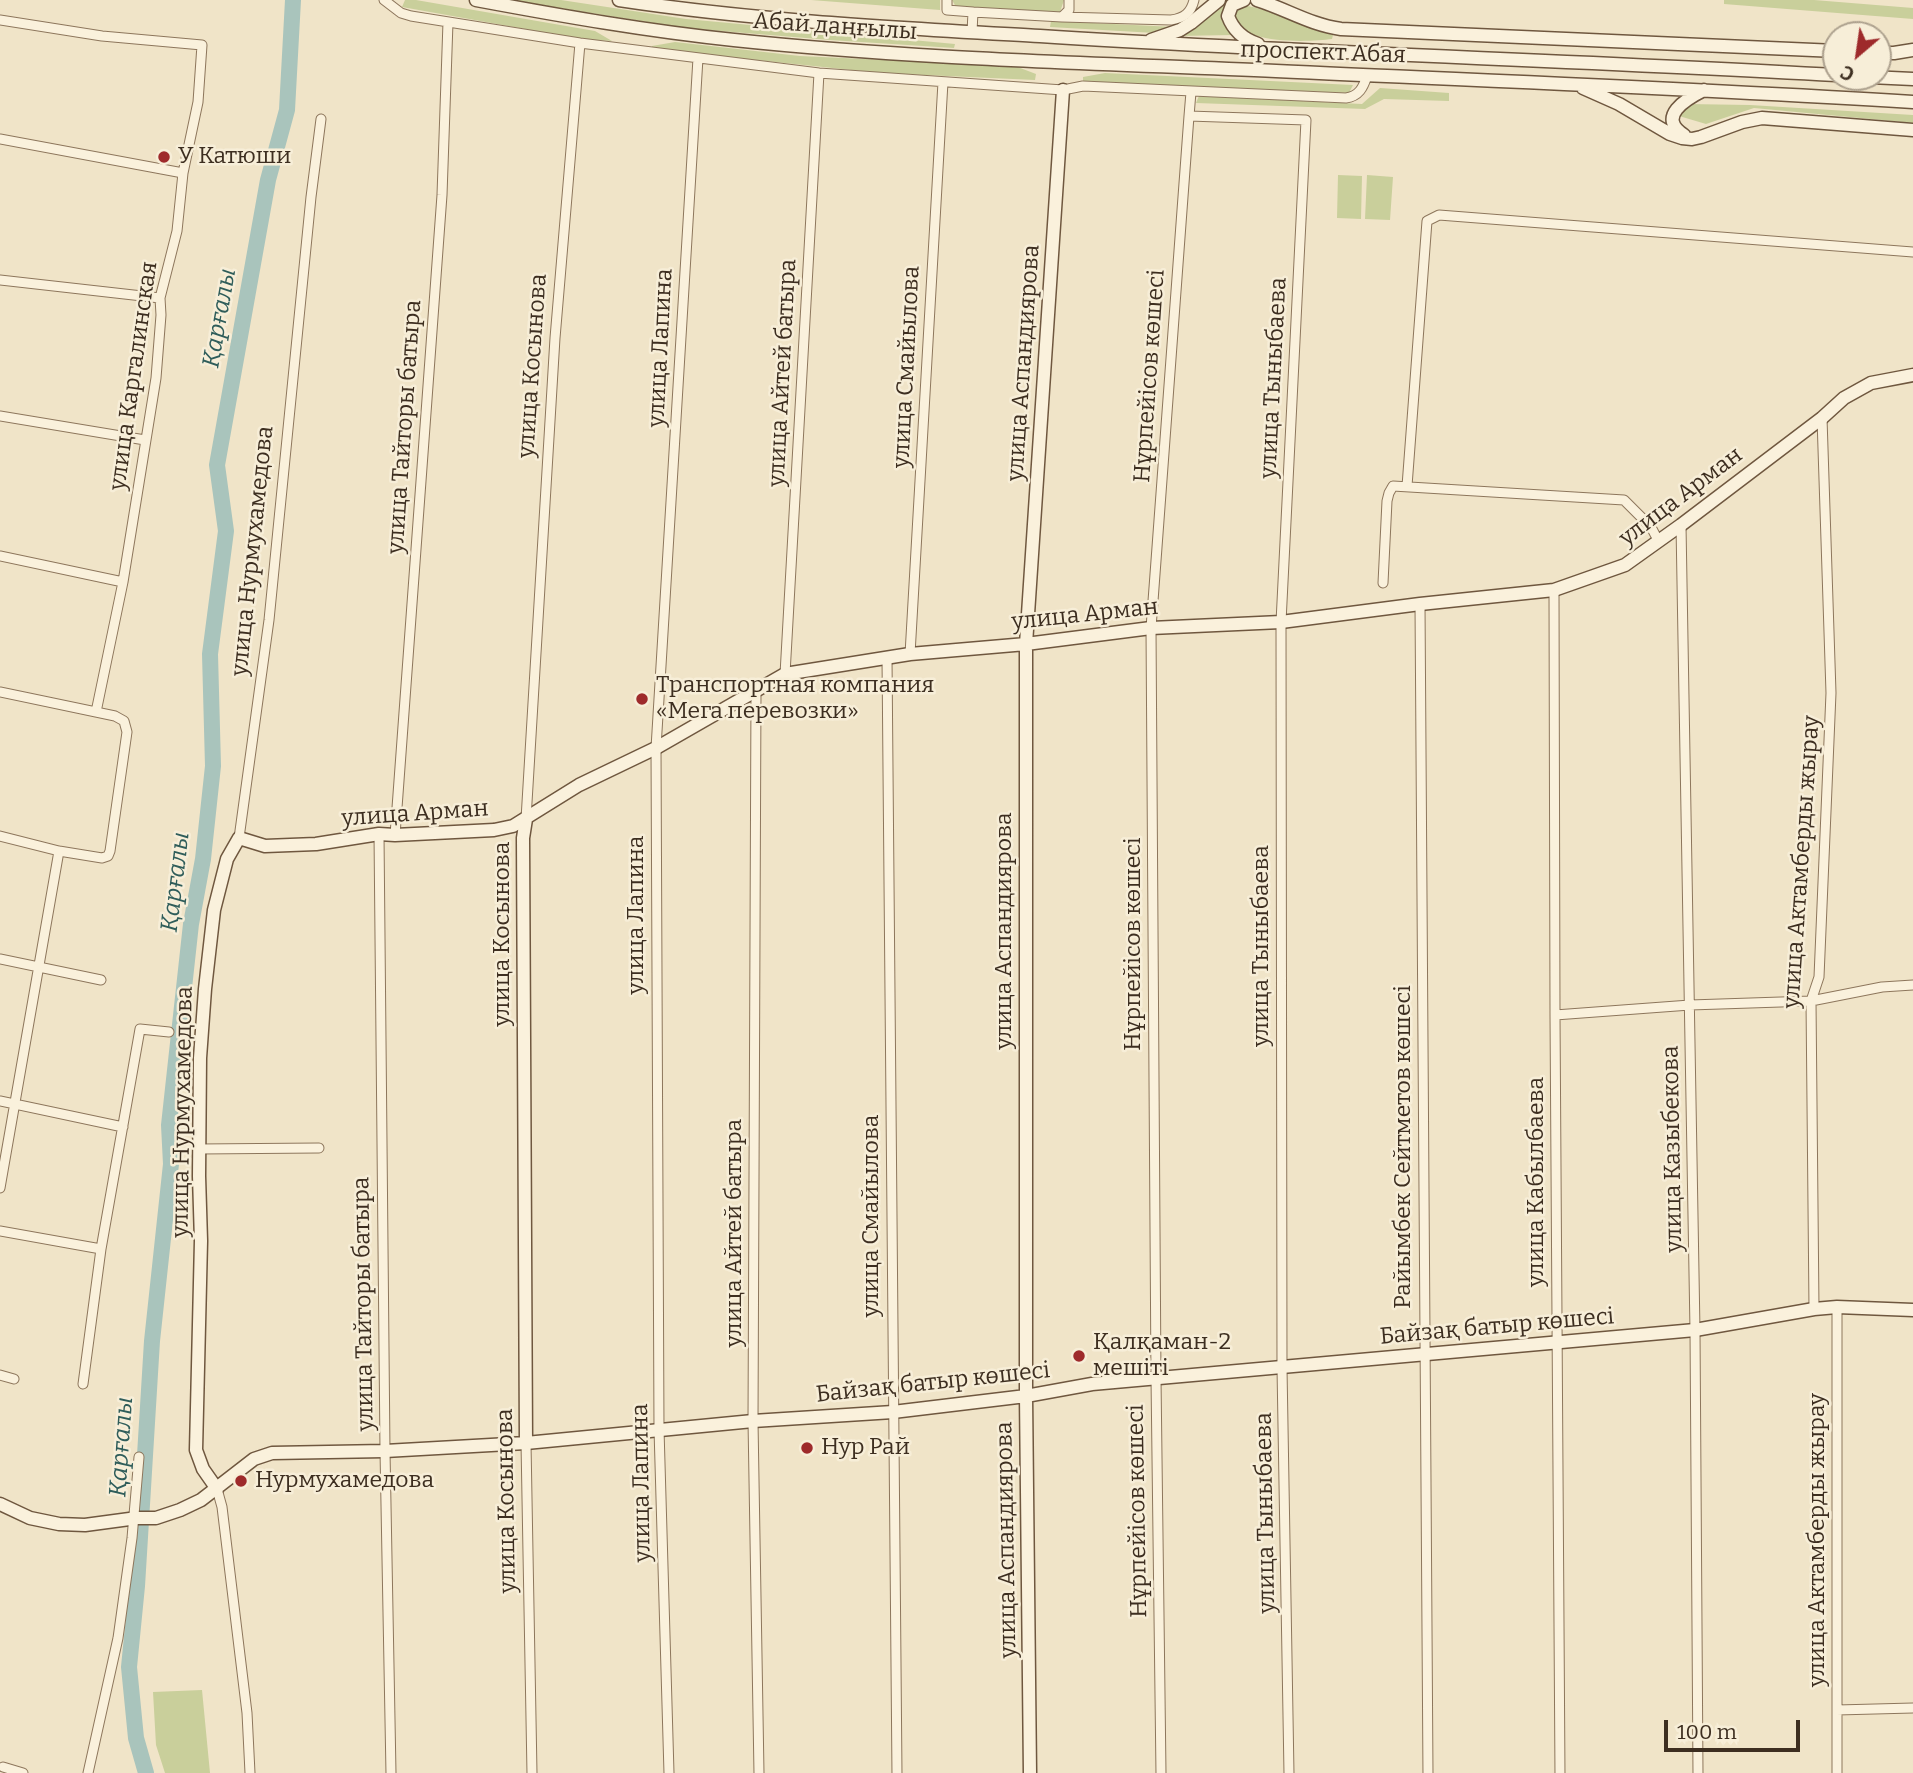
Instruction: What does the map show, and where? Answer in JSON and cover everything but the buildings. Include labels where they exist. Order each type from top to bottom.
[{"type":"street","points":[[384,0],[401,13],[447,22],[580,43],[819,73],[1063,89],[1083,86],[1346,98],[1362,89],[1367,76]]},
{"type":"street","name":"Абай даңғылы","points":[[476,0],[623,27],[735,40],[909,54],[1193,69]]},
{"type":"street","name":"Абай даңғылы","points":[[619,0],[694,11],[1143,43],[1822,74]]},
{"type":"street","points":[[1062,17],[1069,10],[1069,0]]},
{"type":"street","points":[[947,5],[973,12],[1171,20],[1187,14],[1192,9],[1194,0]]},
{"type":"street","points":[[1143,43],[1180,30],[1219,0]]},
{"type":"street","points":[[1244,0],[1232,5],[1228,16],[1230,23],[1244,38],[1278,48]]},
{"type":"street","points":[[1257,0],[1312,22],[1341,29],[1822,50]]},
{"type":"street","points":[[972,32],[973,12]]},
{"type":"street","name":"улица Каргалинская","points":[[0,20],[102,36],[202,46],[198,102],[184,173],[177,231],[160,298],[156,378],[123,582],[96,712]]},
{"type":"street","name":"улица Тайторы батыра","points":[[395,835],[442,195],[447,22]]},
{"type":"street","name":"улица Косынова","points":[[532,1773],[526,1443],[523,838],[555,338],[580,43]]},
{"type":"street","points":[[1892,53],[1913,50]]},
{"type":"street","name":"улица Лапина","points":[[670,1773],[659,1429],[656,748],[698,58]]},
{"type":"street","name":"проспект Абая","points":[[1193,69],[1704,89],[1913,102]]},
{"type":"street","name":"улица Айтей батыра","points":[[785,674],[819,73]]},
{"type":"street","points":[[1892,78],[1913,79]]},
{"type":"street","name":"улица Смайылова","points":[[910,654],[943,82]]},
{"type":"street","points":[[1573,84],[1619,104],[1670,134],[1682,138],[1692,139],[1742,121],[1762,118],[1913,130]]},
{"type":"street","name":"улица Аспандиярова","points":[[1030,1773],[1026,1396],[1026,643],[1063,89]]},
{"type":"street","points":[[1692,139],[1675,129],[1674,113],[1686,99],[1704,89]]},
{"type":"street","name":"Нұрпейісов көшесі","points":[[1161,1773],[1152,628],[1191,92]]},
{"type":"street","name":"улица Тыныбаева","points":[[1189,116],[1306,120],[1281,622],[1282,1367],[1289,1773]]},
{"type":"street","name":"улица Нурмухамедова","points":[[250,1773],[244,1685],[222,1507],[217,1489],[203,1469],[196,1450],[201,1241],[200,1058],[214,910],[228,859],[239,838],[269,620],[321,118]]},
{"type":"street","points":[[0,139],[184,173]]},
{"type":"street","points":[[1407,486],[1427,222],[1439,215],[1913,252]]},
{"type":"street","points":[[0,280],[160,298]]},
{"type":"street","name":"улица Арман","points":[[239,838],[265,846],[316,844],[379,834],[494,830],[513,826],[579,786],[656,748],[785,674],[910,654],[1152,628],[1281,622],[1554,590],[1625,565],[1822,418],[1844,398],[1871,383],[1913,375]]},
{"type":"street","points":[[0,416],[145,440]]},
{"type":"street","name":"улица Актамберды жырау","points":[[1814,1308],[1811,1001],[1819,977],[1831,693],[1822,418]]},
{"type":"street","points":[[1383,583],[1387,501],[1393,486],[1624,500],[1651,527],[1659,542]]},
{"type":"street","name":"улица Казыбекова","points":[[1681,525],[1695,1330],[1698,1773]]},
{"type":"street","points":[[0,556],[123,582]]},
{"type":"street","name":"улица Кабылбаева","points":[[1554,590],[1560,1773]]},
{"type":"street","name":"Райымбек Сейтметов көшесі","points":[[1420,604],[1429,1773]]},
{"type":"street","name":"улица Смайылова","points":[[887,658],[897,1773]]},
{"type":"street","points":[[0,692],[115,716],[124,722],[127,732],[108,856],[102,858],[59,851],[0,836]]},
{"type":"street","name":"улица Айтей батыра","points":[[756,692],[753,1421],[759,1773]]},
{"type":"street","name":"улица Тайторы батыра","points":[[379,834],[391,1773]]},
{"type":"street","points":[[0,1188],[59,851]]},
{"type":"street","points":[[0,959],[101,980]]},
{"type":"street","points":[[1555,1015],[1811,1001],[1913,985]]},
{"type":"street","points":[[83,1384],[101,1249],[140,1029],[169,1031]]},
{"type":"street","points":[[0,1101],[123,1127]]},
{"type":"street","points":[[199,1149],[319,1148]]},
{"type":"street","points":[[0,1231],[101,1249]]},
{"type":"street","name":"улица Актамберды жырау","points":[[1837,1307],[1837,1773]]},
{"type":"street","name":"Байзақ батыр көшесі","points":[[135,1518],[156,1518],[180,1510],[217,1489],[254,1459],[272,1453],[385,1451],[526,1443],[753,1421],[892,1412],[1026,1396],[1092,1384],[1695,1330],[1814,1308],[1913,1310]]},
{"type":"street","points":[[0,1376],[14,1379]]},
{"type":"street","points":[[89,1773],[118,1638],[135,1518],[139,1457]]},
{"type":"street","points":[[0,1504],[30,1518],[59,1524],[85,1525],[135,1518]]},
{"type":"street","points":[[1837,1710],[1913,1708]]},
{"type":"street","points":[[3,1767],[23,1773]]},
{"type":"green space","points":[[405,0],[595,31],[612,41],[581,39],[402,7]]},
{"type":"green space","points":[[510,0],[561,0],[686,19],[955,44],[954,48],[685,28]]},
{"type":"green space","points":[[811,0],[940,0],[940,10]]},
{"type":"green space","points":[[952,0],[1064,0],[1060,12],[1051,12],[956,7]]},
{"type":"green space","points":[[1231,0],[1224,7],[1222,21],[1232,35],[1179,36],[1202,23],[1220,4]]},
{"type":"green space","points":[[1724,0],[1814,0],[1913,8],[1913,19],[1724,4]]},
{"type":"green space","points":[[1243,5],[1333,35],[1332,39],[1290,41],[1258,36],[1245,31],[1237,22],[1234,11]]},
{"type":"green space","points":[[1051,21],[1175,27],[1155,33],[1050,27]]},
{"type":"green space","points":[[675,42],[800,56],[1015,66],[1036,74],[1035,80],[880,73],[652,49],[652,46]]},
{"type":"green space","points":[[1105,73],[1353,85],[1349,93],[1083,82],[1083,77]]},
{"type":"green space","points":[[1380,88],[1449,93],[1449,101],[1384,99],[1365,109],[1196,103],[1199,96],[1362,104]]},
{"type":"green space","points":[[1687,104],[1913,115],[1913,123],[1754,108],[1706,124],[1679,116]]},
{"type":"green space","points":[[1338,175],[1362,176],[1361,219],[1337,218]]},
{"type":"green space","points":[[1367,175],[1393,177],[1390,220],[1365,219]]},
{"type":"green space","points":[[202,1690],[210,1773],[165,1773],[156,1745],[153,1692]]},
{"type":"waterway","name":"Қарғалы","points":[[146,1773],[136,1738],[129,1667],[137,1586],[152,1341],[171,1164],[169,1125],[191,924],[203,859],[213,766],[210,654],[226,531],[217,465],[268,180],[287,110],[293,0]]},
{"type":"place","name":"У Катюши","points":[[164,157]]},
{"type":"place","name":"Транспортная компания «Мега перевозки»","points":[[642,699]]},
{"type":"place","name":"Қалқаман-2 мешіті","points":[[1079,1356]]},
{"type":"place","name":"Нур Рай","points":[[807,1448]]},
{"type":"place","name":"Нурмухамедова","points":[[241,1481]]}]
